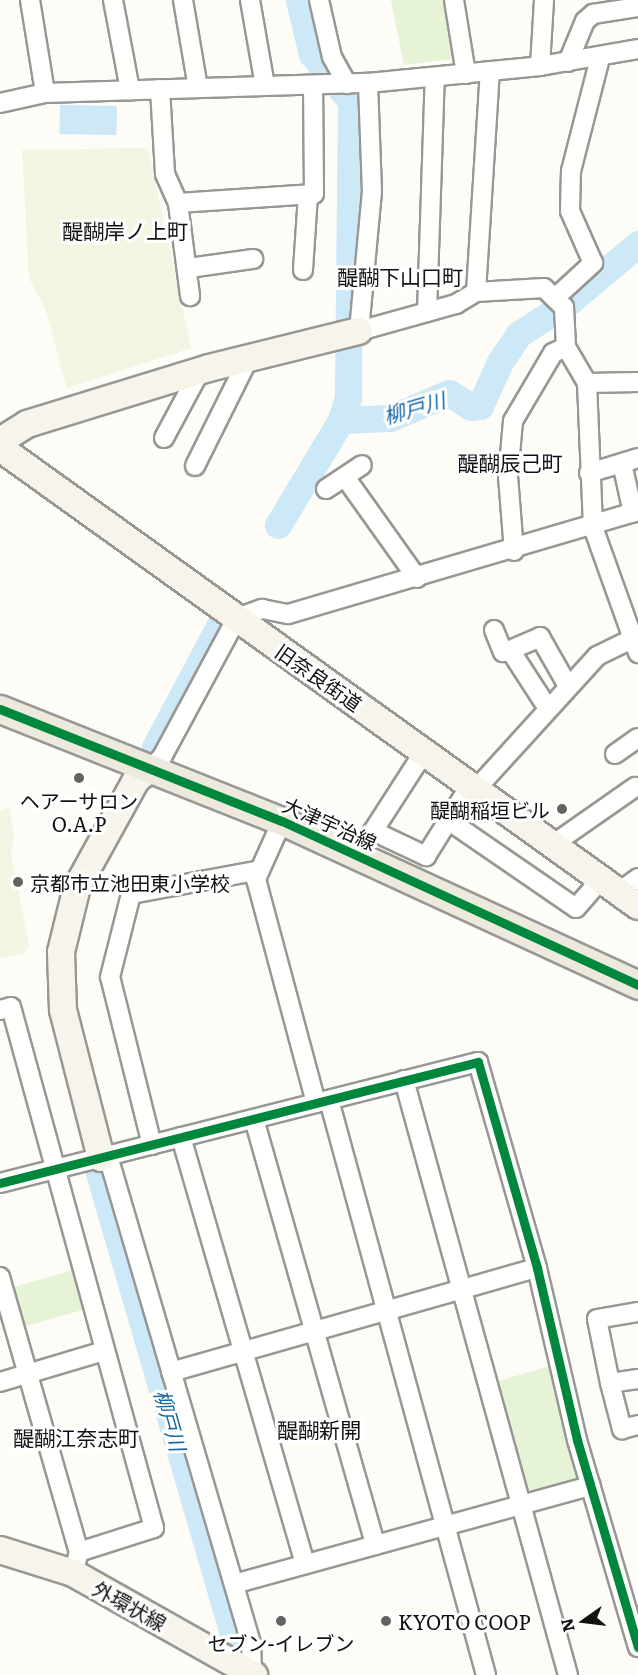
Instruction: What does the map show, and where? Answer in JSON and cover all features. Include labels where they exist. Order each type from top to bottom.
[{"type":"main road","name":"大津宇治線","points":[[0,709],[282,821],[638,985]]},
{"type":"street","points":[[30,0],[45,93]]},
{"type":"street","points":[[113,0],[130,90]]},
{"type":"street","points":[[183,0],[198,88]]},
{"type":"street","points":[[250,0],[265,86]]},
{"type":"street","points":[[319,0],[332,57],[346,84]]},
{"type":"street","points":[[454,0],[466,74]]},
{"type":"street","points":[[540,66],[544,0]]},
{"type":"street","points":[[568,62],[585,21],[630,5]]},
{"type":"street","points":[[0,103],[45,93],[368,84],[540,66],[600,58],[638,49]]},
{"type":"street","points":[[555,298],[592,263],[570,211],[571,171],[600,58]]},
{"type":"street","points":[[476,292],[490,71]]},
{"type":"street","points":[[427,312],[435,77]]},
{"type":"street","points":[[349,333],[372,191],[368,84]]},
{"type":"street","points":[[178,203],[314,194],[314,86]]},
{"type":"street","points":[[160,89],[165,174],[178,203],[189,268],[190,296]]},
{"type":"street","points":[[303,270],[308,195]]},
{"type":"street","points":[[189,268],[253,259]]},
{"type":"street","points":[[0,441],[27,424],[249,357],[456,304],[476,292],[544,288],[564,307],[566,347],[587,383],[593,527],[636,643],[597,656],[474,785],[448,820],[426,856],[373,831],[424,752]]},
{"type":"street","points":[[514,551],[508,477],[513,421],[553,353],[566,347]]},
{"type":"street","points":[[195,466],[249,357]]},
{"type":"street","points":[[164,438],[200,371]]},
{"type":"street","points":[[587,383],[638,382]]},
{"type":"street","name":"旧奈良街道","points":[[0,448],[121,539],[237,618],[555,843],[624,888]]},
{"type":"street","points":[[247,1671],[251,1644],[63,1010],[61,952],[77,887],[136,780],[162,757],[237,618],[262,609],[288,614],[514,551],[635,512],[630,460],[589,473]]},
{"type":"street","points":[[326,489],[362,465]]},
{"type":"street","points":[[345,477],[417,578]]},
{"type":"street","points":[[494,630],[503,652],[540,637],[568,686]]},
{"type":"street","points":[[510,650],[548,707]]},
{"type":"street","points":[[615,754],[638,738]]},
{"type":"street","points":[[555,843],[635,787]]},
{"type":"street","points":[[448,820],[576,908],[624,888]]},
{"type":"street","points":[[282,821],[256,879],[387,1311],[448,1524],[486,1675]]},
{"type":"street","points":[[152,1145],[110,977],[131,894],[260,870]]},
{"type":"street","points":[[0,1010],[11,1007],[52,1170],[154,1528],[76,1563],[28,1374],[0,1277]]},
{"type":"street","points":[[0,1184],[478,1062],[537,1268],[591,1486],[638,1647]]},
{"type":"street","points":[[404,1080],[568,1675]]},
{"type":"street","points":[[255,1119],[375,1545]]},
{"type":"street","points":[[182,1137],[305,1564]]},
{"type":"street","points":[[171,1372],[537,1268]]},
{"type":"street","points":[[638,1312],[597,1319],[622,1429],[638,1425]]},
{"type":"street","points":[[0,1382],[104,1350]]},
{"type":"street","points":[[610,1383],[638,1379]]},
{"type":"street","points":[[234,1584],[522,1502],[591,1486]]},
{"type":"street","name":"外環状線","points":[[0,1550],[76,1563],[247,1671]]},
{"type":"green space","points":[[391,0],[444,0],[454,59],[404,65]]},
{"type":"green space","points":[[148,148],[191,348],[67,388],[45,308],[29,278],[22,150]]},
{"type":"green space","points":[[9,808],[14,835],[11,853],[29,945],[24,953],[0,959],[0,811]]},
{"type":"green space","points":[[73,1270],[84,1309],[22,1327],[11,1288]]},
{"type":"green space","points":[[557,1364],[582,1472],[576,1481],[533,1492],[527,1488],[495,1382]]},
{"type":"water","points":[[60,105],[117,106],[116,135],[59,134]]},
{"type":"waterway","points":[[299,0],[312,54],[351,101],[348,398],[341,420]]},
{"type":"waterway","name":"柳戸川","points":[[278,525],[341,420],[390,418],[449,393],[471,407],[480,406],[500,362],[519,334],[570,301],[638,244]]},
{"type":"waterway","name":"柳戸川","points":[[155,747],[224,617]]},
{"type":"waterway","name":"柳戸川","points":[[97,1166],[245,1675]]},
{"type":"cycle path","points":[[0,709],[282,821],[638,985]]},
{"type":"cycle path","points":[[0,1183],[478,1062],[537,1268],[577,1440],[638,1647]]},
{"type":"place","name":"ヘアーサロン O.A.P","points":[[79,778]]},
{"type":"place","name":"醍醐稲垣ビル","points":[[562,809]]},
{"type":"place","name":"京都市立池田東小学校","points":[[18,882]]},
{"type":"place","name":"セブン-イレブン","points":[[281,1621]]},
{"type":"place","name":"KYOTO COOP","points":[[386,1621]]},
{"type":"district","name":"醍醐岸ノ上町","points":[[125,230]]},
{"type":"district","name":"醍醐下山口町","points":[[400,276]]},
{"type":"district","name":"醍醐辰己町","points":[[510,462]]},
{"type":"district","name":"醍醐新開","points":[[319,1429]]},
{"type":"district","name":"醍醐江奈志町","points":[[76,1437]]}]
